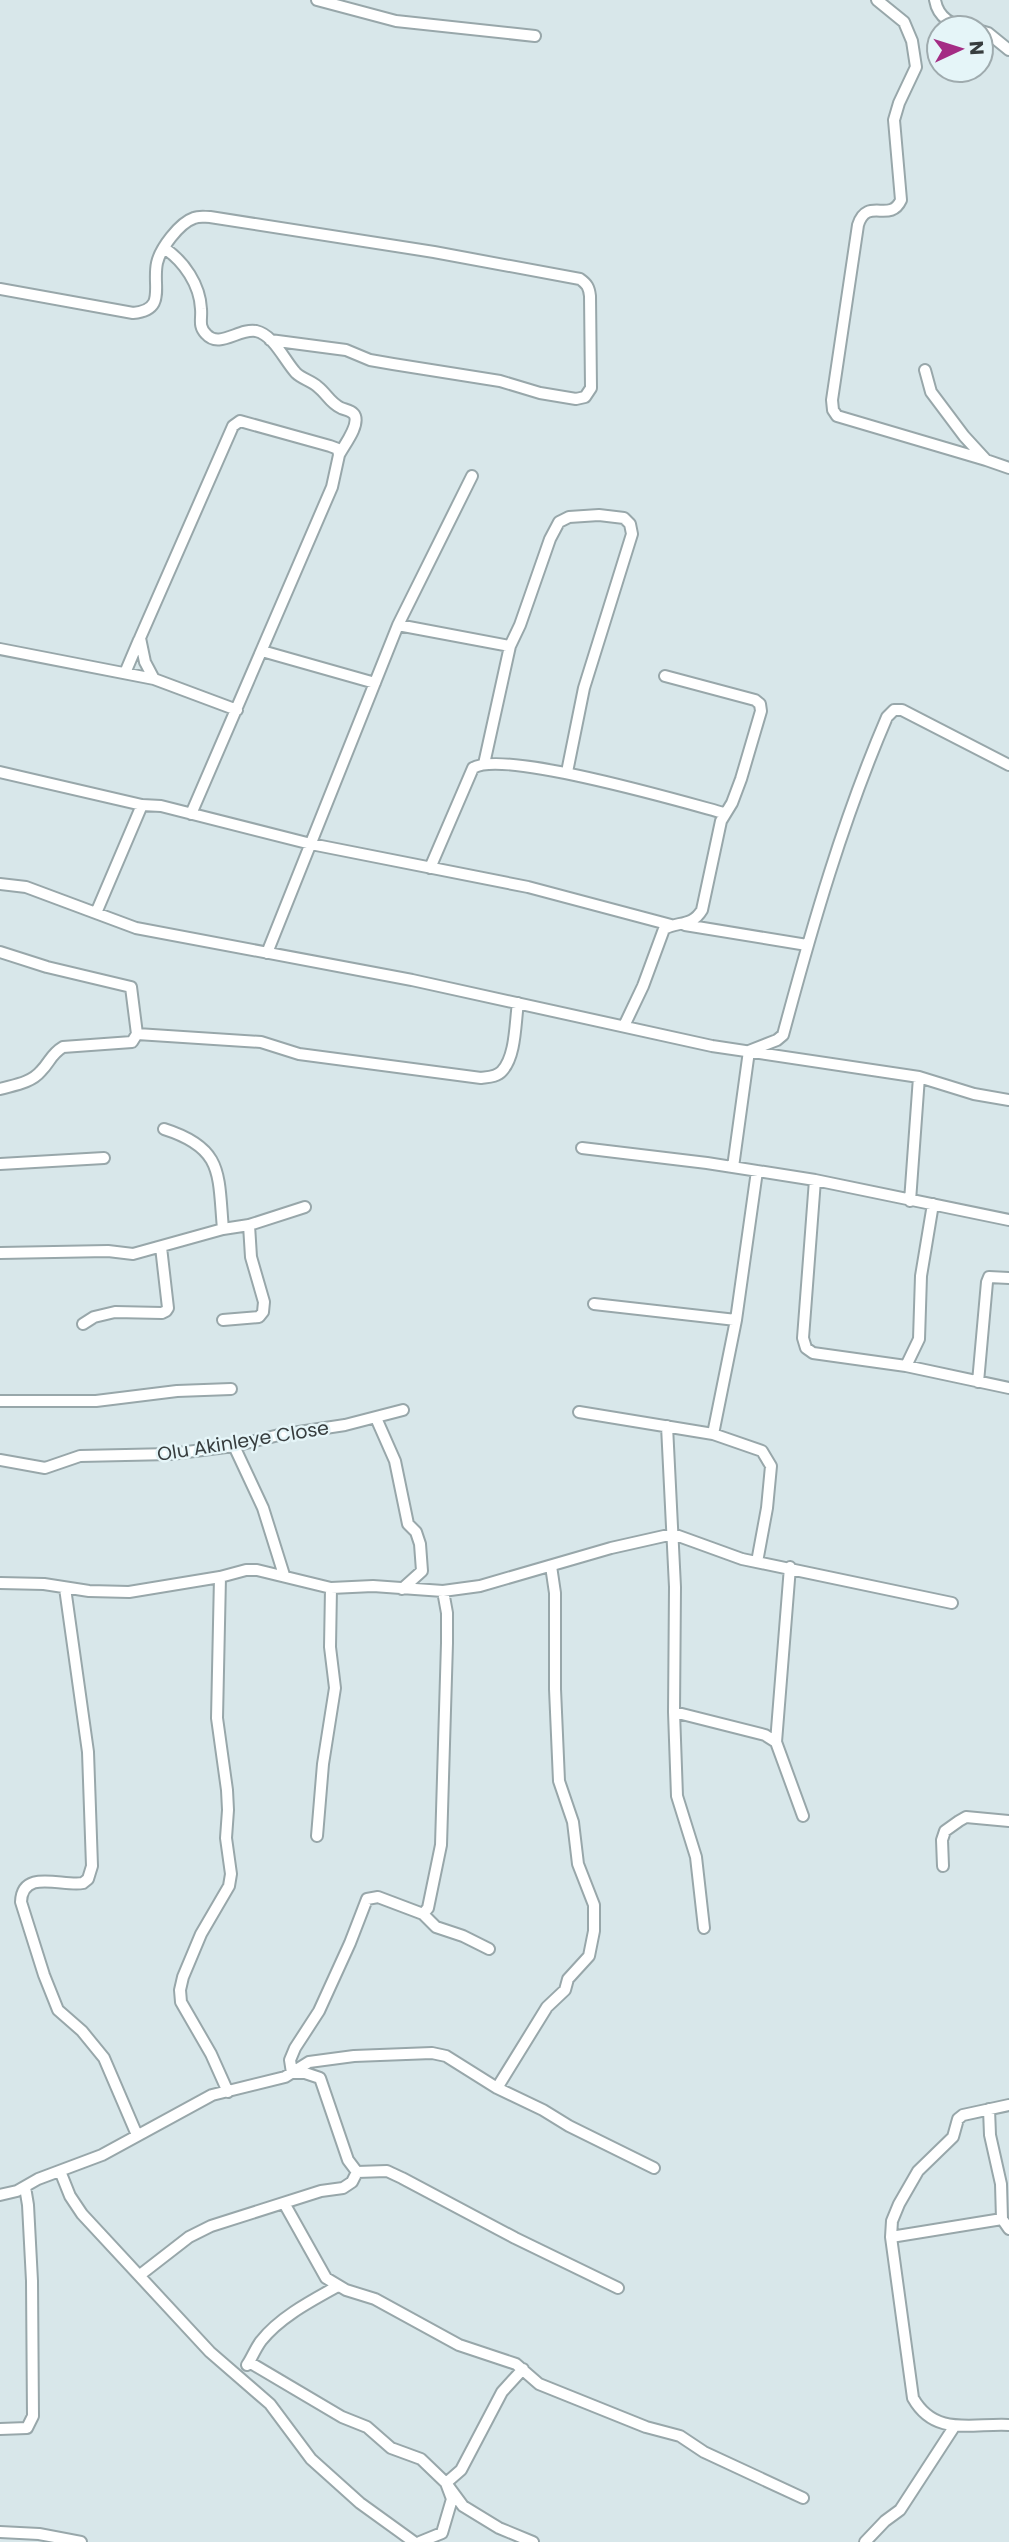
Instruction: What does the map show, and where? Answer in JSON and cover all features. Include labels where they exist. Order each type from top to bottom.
[{"type":"street","points":[[317,0],[396,21],[535,36]]},
{"type":"street","points":[[877,0],[904,22],[912,40],[916,67],[894,120],[901,200],[898,207],[892,211],[868,211],[862,215],[858,225],[832,400],[833,410],[837,416],[1009,468]]},
{"type":"street","points":[[995,39],[1009,50]]},
{"type":"street","points":[[0,289],[141,313],[154,305],[157,261],[164,248],[188,220],[196,216],[434,252],[580,279],[589,288],[591,388],[585,397],[576,399],[540,393],[500,381],[382,362],[346,350],[270,340]]},
{"type":"street","points":[[164,248],[173,254],[198,285],[200,326],[206,334],[212,339],[221,339],[256,331],[270,340],[297,374],[319,387],[329,401],[355,416],[354,426],[339,455],[332,487],[191,814]]},
{"type":"street","points":[[925,370],[931,392],[986,460]]},
{"type":"street","points":[[125,673],[235,422],[247,422],[330,446],[338,449],[339,455]]},
{"type":"street","points":[[267,953],[398,625],[472,476]]},
{"type":"street","points":[[484,764],[510,646],[550,539],[559,522],[569,517],[599,515],[624,518],[630,524],[632,534],[584,688],[567,772]]},
{"type":"street","points":[[398,625],[510,646]]},
{"type":"street","points":[[140,638],[145,662],[154,679]]},
{"type":"street","points":[[0,649],[154,679],[237,710]]},
{"type":"street","points":[[262,651],[375,683]]},
{"type":"street","points":[[665,676],[755,700],[760,704],[761,711],[741,779],[732,803],[724,813],[705,902],[698,917],[685,925]]},
{"type":"street","points":[[749,1051],[783,1035],[807,945],[861,777],[887,717],[894,710],[902,710],[1009,765]]},
{"type":"street","points":[[430,867],[473,768],[484,764],[567,772],[724,813]]},
{"type":"street","points":[[0,772],[142,805],[161,806],[311,844],[528,887],[671,925],[807,945]]},
{"type":"street","points":[[96,913],[142,805]]},
{"type":"street","points":[[0,884],[26,887],[136,928],[412,980],[712,1046],[919,1077],[974,1094],[1009,1100]]},
{"type":"street","points":[[624,1026],[643,986],[664,929],[671,925]]},
{"type":"street","points":[[0,952],[47,967],[131,987],[137,1034],[132,1041],[63,1047],[54,1052],[42,1070],[30,1080],[0,1089]]},
{"type":"street","points":[[137,1034],[261,1042],[299,1054],[481,1078],[494,1076],[503,1070],[507,1063],[518,1003]]},
{"type":"street","points":[[733,1167],[749,1051]]},
{"type":"street","points":[[909,1200],[919,1077]]},
{"type":"street","points":[[164,1129],[188,1137],[208,1153],[218,1175],[223,1229]]},
{"type":"street","points":[[582,1148],[815,1180],[1009,1220]]},
{"type":"street","points":[[0,1164],[104,1158]]},
{"type":"street","points":[[713,1434],[736,1320],[757,1171]]},
{"type":"street","points":[[815,1180],[803,1338],[806,1348],[813,1353],[906,1366],[1009,1388]]},
{"type":"street","points":[[906,1366],[919,1339],[921,1276],[933,1204]]},
{"type":"street","points":[[0,1253],[108,1251],[133,1254],[223,1229],[249,1225],[305,1207]]},
{"type":"street","points":[[223,1320],[259,1317],[263,1312],[264,1302],[251,1257],[249,1225]]},
{"type":"street","points":[[83,1324],[107,1313],[162,1314],[166,1311],[168,1308],[161,1247]]},
{"type":"street","points":[[978,1382],[987,1282],[989,1277],[1009,1278]]},
{"type":"street","points":[[594,1304],[736,1320]]},
{"type":"street","points":[[0,1401],[96,1401],[177,1391],[231,1389]]},
{"type":"street","name":"Olu Akinleye Close","points":[[0,1460],[45,1468],[80,1456],[160,1455],[234,1446],[376,1418],[403,1410]]},
{"type":"street","points":[[579,1412],[713,1434],[762,1451],[771,1466],[767,1508],[757,1562]]},
{"type":"street","points":[[376,1418],[395,1461],[408,1524],[416,1532],[420,1544],[422,1571],[402,1589]]},
{"type":"street","points":[[667,1426],[673,1534],[677,1796],[696,1857],[704,1928]]},
{"type":"street","points":[[234,1446],[263,1508],[284,1575]]},
{"type":"street","points":[[0,1583],[129,1592],[246,1570],[284,1575],[331,1588],[373,1586],[443,1591],[480,1586],[611,1548],[673,1534],[757,1562],[952,1603]]},
{"type":"street","points":[[497,2088],[547,2007],[565,1990],[568,1979],[589,1956],[594,1931],[594,1905],[578,1864],[573,1822],[559,1781],[555,1594],[551,1566]]},
{"type":"street","points":[[790,1567],[776,1742],[803,1816]]},
{"type":"street","points":[[220,1577],[217,1718],[227,1790],[226,1838],[232,1874],[229,1886],[201,1934],[180,1990],[181,2002],[211,2054],[228,2092]]},
{"type":"street","points":[[65,1588],[88,1752],[92,1866],[88,1879],[83,1883],[45,1880],[26,1887],[22,1902],[54,2003],[104,2058],[137,2135]]},
{"type":"street","points":[[317,1836],[323,1764],[335,1688],[330,1647],[331,1588]]},
{"type":"street","points":[[423,1914],[428,1909],[441,1845],[447,1633],[443,1591]]},
{"type":"street","points":[[674,1712],[765,1735],[776,1742]]},
{"type":"street","points":[[943,1866],[942,1840],[945,1831],[959,1821],[966,1817],[1009,1821]]},
{"type":"street","points":[[292,2073],[290,2060],[295,2048],[319,2011],[367,1899],[378,1897],[423,1914],[427,1921],[436,1927],[489,1949]]},
{"type":"street","points":[[0,2194],[25,2187],[102,2155],[212,2095],[292,2073],[309,2062],[320,2059],[432,2053],[458,2063],[497,2088],[654,2168]]},
{"type":"street","points":[[292,2073],[305,2073],[320,2078],[348,2160],[357,2172]]},
{"type":"street","points":[[1009,2105],[963,2115],[958,2119],[953,2137],[947,2145],[918,2171],[892,2221],[891,2237],[913,2398],[920,2410],[954,2427],[1009,2425]]},
{"type":"street","points":[[891,2237],[1006,2224],[1001,2184],[990,2135],[989,2109]]},
{"type":"street","points":[[60,2171],[69,2196],[82,2214],[203,2344],[270,2404],[311,2459],[360,2503],[414,2542]]},
{"type":"street","points":[[357,2172],[387,2171],[618,2288]]},
{"type":"street","points":[[140,2275],[200,2231],[349,2185],[357,2172]]},
{"type":"street","points":[[0,2429],[27,2428],[33,2416],[32,2281],[25,2187]]},
{"type":"street","points":[[284,2203],[326,2278],[338,2286],[375,2300],[459,2345],[505,2359],[523,2369],[539,2384],[633,2423],[680,2436],[704,2452],[803,2498]]},
{"type":"street","points":[[239,2375],[260,2342],[270,2332],[292,2314],[338,2286]]},
{"type":"street","points":[[249,2362],[342,2417],[367,2427],[391,2448],[421,2459],[446,2483],[463,2506],[499,2528],[533,2542]]},
{"type":"street","points":[[446,2483],[461,2470],[502,2392],[523,2369]]},
{"type":"street","points":[[865,2542],[900,2510],[954,2427]]},
{"type":"street","points":[[421,2542],[442,2533],[452,2499],[446,2483]]},
{"type":"street","points":[[0,2532],[81,2542]]}]
